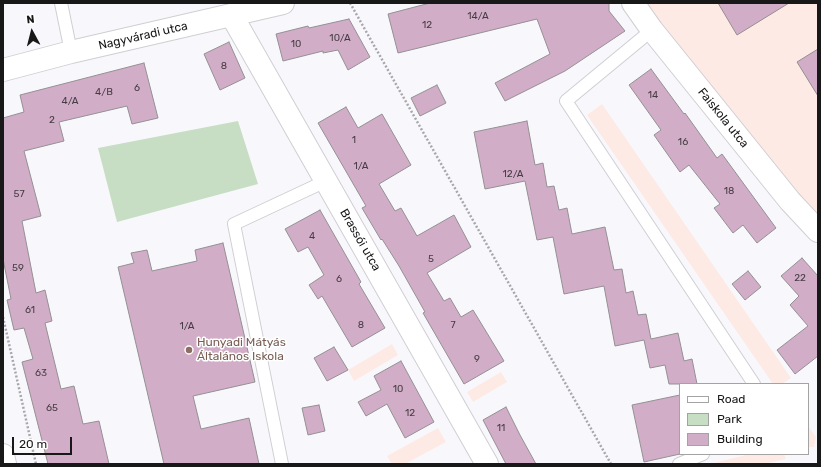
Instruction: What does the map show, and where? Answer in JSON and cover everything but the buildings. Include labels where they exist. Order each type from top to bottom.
[{"type":"street","name":"Nagyváradi utca","points":[[3,70],[71,52],[283,3]]},
{"type":"street","name":"Faiskola utca","points":[[633,3],[652,30],[790,201],[818,230]]},
{"type":"street","name":"Brassói utca","points":[[232,16],[488,464]]},
{"type":"lane","points":[[61,3],[71,52]]},
{"type":"lane","points":[[652,30],[566,101],[753,383]]},
{"type":"lane","points":[[282,464],[234,224],[326,181]]},
{"type":"lane","points":[[678,464],[700,455]]},
{"type":"path","points":[[350,3],[611,464]]},
{"type":"path","points":[[3,317],[36,464]]},
{"type":"shaded area","points":[[645,3],[818,3],[818,216],[797,194],[661,26]]},
{"type":"shaded area","points":[[602,104],[791,378],[784,383],[772,383],[587,115]]},
{"type":"shaded area","points":[[392,344],[398,355],[354,381],[348,370]]},
{"type":"shaded area","points":[[501,372],[507,382],[473,402],[467,392]]},
{"type":"shaded area","points":[[809,427],[816,437],[814,447],[809,447]]},
{"type":"shaded area","points":[[438,428],[446,442],[405,464],[392,464],[387,456]]},
{"type":"shaded area","points":[[746,455],[784,455],[786,459],[764,464],[710,464]]},
{"type":"green space","points":[[238,121],[258,184],[117,222],[98,148]]},
{"type":"place","name":"Hunyadi Mátyás Általános Iskola","points":[[189,350]]}]
